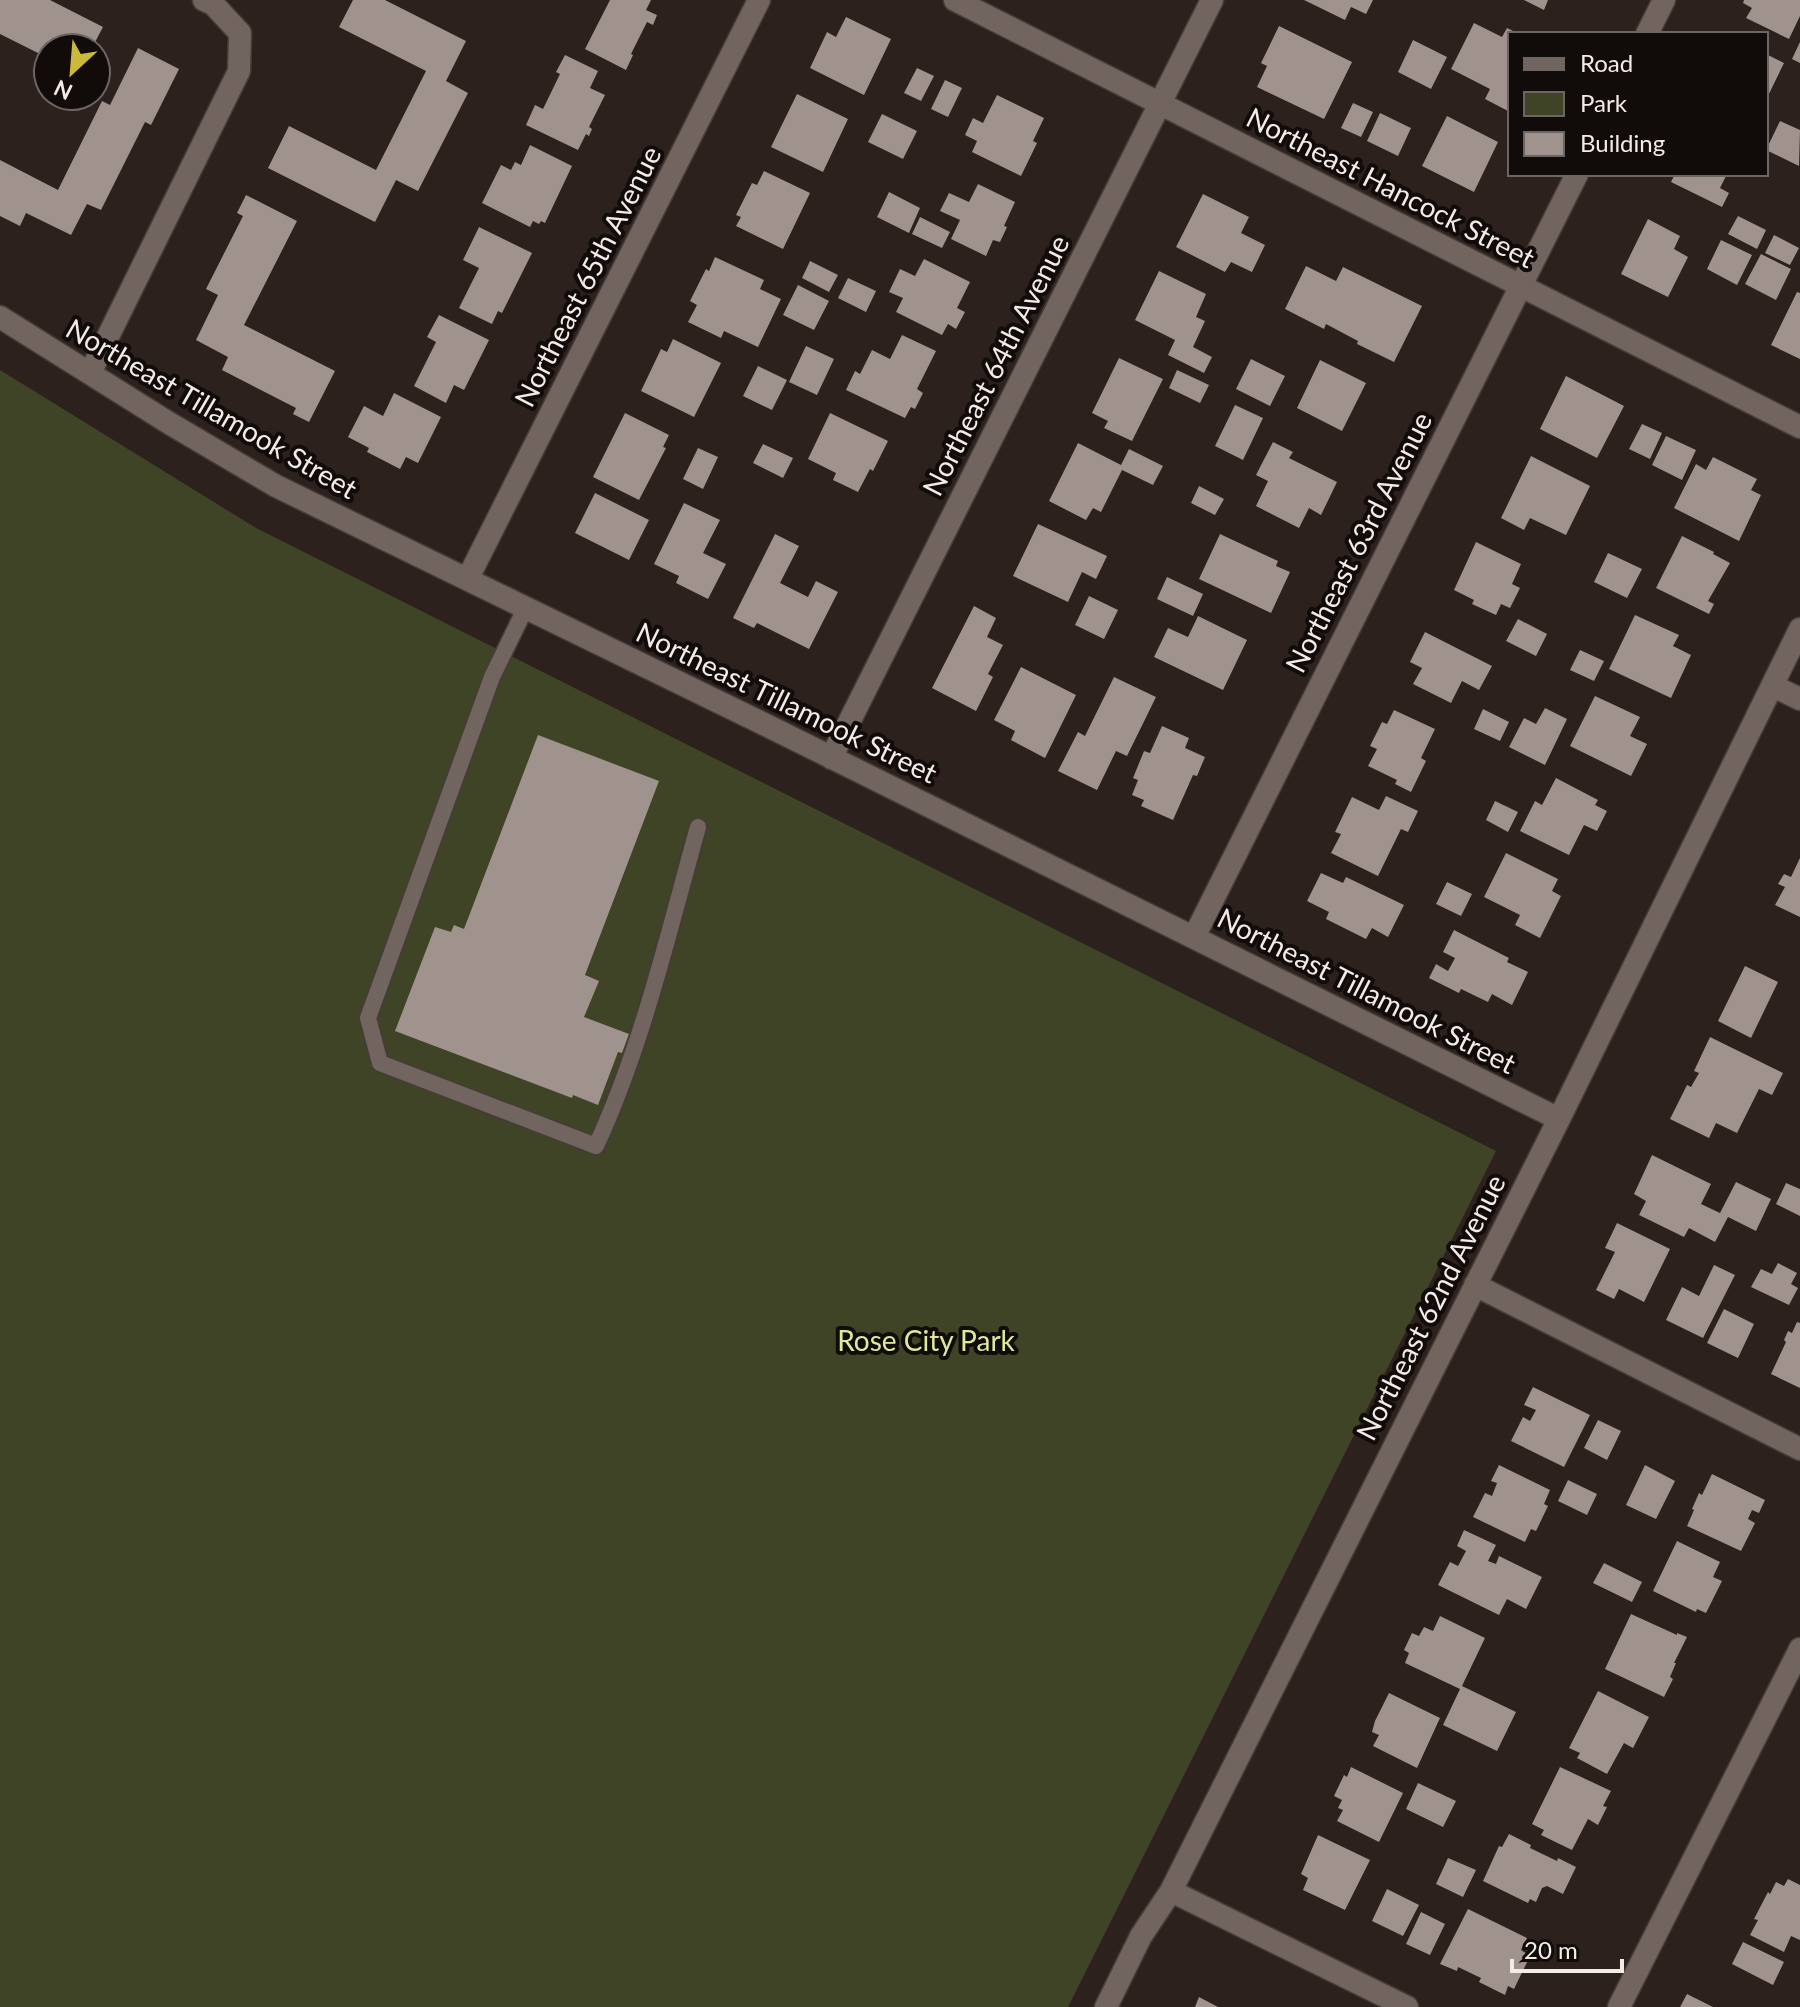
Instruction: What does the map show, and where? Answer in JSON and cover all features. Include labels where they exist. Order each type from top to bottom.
[{"type":"street","points":[[90,373],[239,71],[240,33],[213,4],[204,0]]},
{"type":"street","name":"Northeast 65th Avenue","points":[[468,578],[759,0]]},
{"type":"street","name":"Northeast Hancock Street","points":[[955,0],[1800,427]]},
{"type":"street","name":"Northeast 64th Avenue","points":[[831,758],[1212,0]]},
{"type":"street","points":[[1648,32],[1664,0]]},
{"type":"street","name":"Northeast 63rd Avenue","points":[[1194,937],[1576,176]]},
{"type":"street","name":"Northeast Tillamook Street","points":[[0,317],[276,486],[422,559],[468,578],[1559,1119]]},
{"type":"street","name":"Northeast 62nd Avenue","points":[[1106,2007],[1141,1936],[1171,1891],[1559,1119],[1800,629]]},
{"type":"street","points":[[1773,686],[1800,699]]},
{"type":"street","points":[[1475,1285],[1800,1449]]},
{"type":"street","points":[[1619,2007],[1800,1649]]},
{"type":"street","points":[[1171,1891],[1407,2007]]},
{"type":"lane","points":[[526,607],[492,677],[368,1018],[380,1063],[596,1146],[614,1108],[640,1035],[698,827]]},
{"type":"green space","name":"Rose City Park","points":[[0,370],[256,528],[1496,1151],[1068,2007],[0,2007]]},
{"type":"building","points":[[0,0],[50,0],[103,27],[100,32],[32,32],[32,50],[0,34]]},
{"type":"building","points":[[353,0],[385,0],[466,41],[446,81],[468,93],[418,191],[396,180],[375,222],[268,168],[289,126],[376,170],[426,71],[339,27]]},
{"type":"building","points":[[610,0],[651,0],[646,10],[657,15],[653,25],[647,22],[626,70],[585,49]]},
{"type":"building","points":[[1304,0],[1373,0],[1366,14],[1351,7],[1345,20]]},
{"type":"building","points":[[1524,0],[1548,0],[1544,10]]},
{"type":"building","points":[[1744,0],[1800,0],[1800,16],[1789,39],[1746,18],[1752,8],[1743,3]]},
{"type":"building","points":[[846,17],[891,39],[864,95],[810,68],[827,32],[836,37]]},
{"type":"building","points":[[1474,23],[1502,37],[1507,28],[1515,32],[1508,32],[1508,111],[1485,99],[1490,89],[1451,69]]},
{"type":"building","points":[[1279,26],[1352,62],[1324,119],[1257,87],[1267,66],[1261,63]]},
{"type":"building","points":[[1413,40],[1447,57],[1431,89],[1398,72]]},
{"type":"building","points":[[1800,42],[1800,63],[1792,59]]},
{"type":"building","points":[[138,48],[179,69],[151,125],[145,122],[101,210],[87,204],[71,235],[26,213],[20,226],[0,216],[0,160],[58,190],[97,112],[112,112],[112,101]]},
{"type":"building","points":[[565,55],[598,71],[590,88],[605,95],[589,127],[592,129],[589,136],[586,134],[578,150],[526,125],[535,105],[543,109],[560,74],[556,72]]},
{"type":"building","points":[[1768,55],[1784,63],[1768,96]]},
{"type":"building","points":[[917,68],[934,76],[921,101],[904,93]]},
{"type":"building","points":[[945,80],[962,88],[948,117],[931,109]]},
{"type":"building","points":[[797,94],[848,119],[823,172],[771,147]]},
{"type":"building","points":[[997,95],[1044,118],[1033,141],[1037,143],[1021,176],[972,152],[977,141],[965,135],[973,118],[983,123]]},
{"type":"building","points":[[1353,103],[1373,112],[1361,137],[1341,128]]},
{"type":"building","points":[[1380,113],[1411,128],[1398,156],[1367,141]]},
{"type":"building","points":[[882,114],[917,131],[903,159],[868,142]]},
{"type":"building","points":[[1447,116],[1498,142],[1474,192],[1422,166]]},
{"type":"building","points":[[1780,121],[1800,130],[1799,166],[1768,151]]},
{"type":"building","points":[[530,145],[572,166],[545,223],[533,221],[530,227],[482,203],[501,165],[511,170],[515,162],[521,165]]},
{"type":"building","points":[[764,171],[810,193],[783,249],[736,226],[741,217],[736,215],[752,183],[757,185]]},
{"type":"building","points":[[1674,176],[1726,176],[1720,188],[1729,193],[1722,207],[1671,182]]},
{"type":"building","points":[[978,184],[1015,202],[1000,242],[993,240],[986,256],[951,239],[960,220],[940,211],[949,193],[969,202]]},
{"type":"building","points":[[889,192],[920,208],[909,233],[877,217]]},
{"type":"building","points":[[1203,194],[1249,217],[1241,233],[1265,245],[1252,272],[1231,262],[1225,272],[1176,247]]},
{"type":"building","points":[[246,195],[297,221],[244,325],[335,371],[309,422],[293,414],[296,408],[222,370],[228,357],[196,340],[218,295],[206,289],[243,216],[237,213]]},
{"type":"building","points":[[1738,216],[1766,230],[1757,249],[1728,234]]},
{"type":"building","points":[[920,217],[950,232],[942,248],[912,234]]},
{"type":"building","points":[[1648,219],[1680,236],[1674,249],[1688,257],[1668,297],[1621,274]]},
{"type":"building","points":[[479,227],[532,253],[502,313],[498,311],[492,324],[459,308],[479,268],[463,260]]},
{"type":"building","points":[[1774,235],[1799,248],[1790,265],[1765,253]]},
{"type":"building","points":[[1721,240],[1752,255],[1737,285],[1707,269]]},
{"type":"building","points":[[1761,254],[1791,269],[1776,300],[1745,284]]},
{"type":"building","points":[[715,257],[764,280],[760,289],[781,299],[758,347],[724,331],[721,338],[688,322],[697,305],[690,301]]},
{"type":"building","points":[[924,259],[970,282],[957,308],[965,312],[956,329],[948,324],[942,335],[896,312],[903,298],[889,292],[900,269],[915,276]]},
{"type":"building","points":[[810,261],[838,275],[829,292],[802,278]]},
{"type":"building","points":[[1306,266],[1336,281],[1343,267],[1422,306],[1394,362],[1326,324],[1324,329],[1285,309]]},
{"type":"building","points":[[1159,271],[1206,294],[1196,317],[1205,321],[1193,347],[1212,357],[1204,373],[1168,355],[1175,340],[1135,320]]},
{"type":"building","points":[[848,278],[876,291],[866,312],[838,298]]},
{"type":"building","points":[[798,285],[829,301],[814,330],[783,315]]},
{"type":"building","points":[[1797,292],[1800,293],[1800,359],[1771,345]]},
{"type":"building","points":[[439,315],[489,340],[464,390],[454,385],[446,403],[414,386],[436,342],[427,337]]},
{"type":"building","points":[[902,335],[936,351],[917,389],[923,393],[915,409],[911,407],[905,418],[846,390],[855,371],[860,374],[872,350],[890,359]]},
{"type":"building","points":[[673,339],[721,363],[694,417],[641,391],[661,349],[667,352]]},
{"type":"building","points":[[806,346],[834,359],[817,395],[789,382]]},
{"type":"building","points":[[1119,358],[1163,379],[1132,441],[1104,428],[1108,421],[1092,413]]},
{"type":"building","points":[[1251,359],[1285,376],[1270,406],[1236,389]]},
{"type":"building","points":[[1320,360],[1366,383],[1342,431],[1297,408]]},
{"type":"building","points":[[758,366],[787,380],[772,410],[743,396]]},
{"type":"building","points":[[1177,370],[1209,385],[1200,403],[1169,388]]},
{"type":"building","points":[[1566,376],[1624,406],[1597,458],[1540,429]]},
{"type":"building","points":[[394,393],[441,417],[418,463],[406,457],[400,469],[367,452],[369,448],[348,437],[364,406],[383,416]]},
{"type":"building","points":[[1235,405],[1263,418],[1243,460],[1215,446]]},
{"type":"building","points":[[625,413],[669,435],[663,447],[666,448],[639,500],[593,477]]},
{"type":"building","points":[[830,413],[888,441],[858,492],[833,480],[836,473],[808,459]]},
{"type":"building","points":[[1642,424],[1662,433],[1650,459],[1629,449]]},
{"type":"building","points":[[1666,436],[1696,450],[1682,480],[1652,465]]},
{"type":"building","points":[[1273,442],[1293,452],[1289,458],[1337,482],[1321,515],[1309,508],[1299,528],[1256,506],[1268,481],[1256,475]]},
{"type":"building","points":[[1078,443],[1121,465],[1129,449],[1163,466],[1153,485],[1122,470],[1101,512],[1093,508],[1086,520],[1049,501]]},
{"type":"building","points":[[763,444],[793,458],[783,478],[753,463]]},
{"type":"building","points":[[698,448],[718,457],[703,489],[683,479]]},
{"type":"building","points":[[1531,456],[1590,486],[1566,535],[1530,518],[1524,530],[1501,518]]},
{"type":"building","points":[[1713,457],[1757,479],[1751,490],[1761,495],[1739,541],[1674,508],[1696,464],[1706,470]]},
{"type":"building","points":[[1199,486],[1224,499],[1215,515],[1191,503]]},
{"type":"building","points":[[595,493],[649,520],[629,560],[575,533]]},
{"type":"building","points":[[684,503],[720,520],[703,553],[726,564],[708,599],[676,583],[679,576],[654,564]]},
{"type":"building","points":[[1038,524],[1107,556],[1096,579],[1082,572],[1068,602],[1013,576]]},
{"type":"building","points":[[775,534],[799,546],[780,583],[808,597],[816,581],[838,592],[809,649],[757,623],[754,628],[733,618]]},
{"type":"building","points":[[1220,534],[1278,561],[1276,566],[1290,572],[1271,613],[1199,579]]},
{"type":"building","points":[[1682,536],[1730,563],[1708,601],[1714,604],[1709,614],[1656,588]]},
{"type":"building","points":[[1476,542],[1521,564],[1512,584],[1520,588],[1510,608],[1501,604],[1496,615],[1472,604],[1474,600],[1454,590]]},
{"type":"building","points":[[1608,553],[1642,569],[1627,598],[1594,582]]},
{"type":"building","points":[[1167,577],[1203,594],[1193,616],[1157,599]]},
{"type":"building","points":[[1089,596],[1118,610],[1104,639],[1075,625]]},
{"type":"building","points":[[974,606],[996,618],[987,637],[1003,645],[988,674],[993,677],[976,711],[932,688]]},
{"type":"building","points":[[1635,615],[1679,635],[1673,646],[1691,655],[1671,698],[1609,669]]},
{"type":"building","points":[[1198,616],[1247,640],[1223,690],[1154,657],[1168,628],[1188,637]]},
{"type":"building","points":[[1518,619],[1547,634],[1536,656],[1506,641]]},
{"type":"building","points":[[1425,632],[1492,666],[1479,690],[1462,681],[1451,703],[1413,684],[1422,668],[1410,662]]},
{"type":"building","points":[[1580,650],[1604,661],[1594,681],[1570,670]]},
{"type":"building","points":[[1021,667],[1076,695],[1045,758],[1011,740],[1015,731],[994,720]]},
{"type":"building","points":[[1114,677],[1156,697],[1127,756],[1116,751],[1097,790],[1058,771],[1078,732],[1085,736]]},
{"type":"building","points":[[1595,696],[1640,717],[1630,736],[1647,744],[1631,776],[1570,746]]},
{"type":"building","points":[[1545,708],[1567,719],[1545,765],[1509,747],[1524,718],[1536,724]]},
{"type":"building","points":[[1483,709],[1509,722],[1500,741],[1474,729]]},
{"type":"building","points":[[1394,710],[1435,729],[1421,758],[1426,761],[1411,792],[1395,784],[1397,780],[1368,766],[1377,749],[1370,746],[1382,722],[1387,724]]},
{"type":"building","points":[[1162,726],[1189,738],[1185,748],[1205,757],[1197,776],[1193,775],[1173,820],[1141,806],[1144,800],[1132,795],[1138,780],[1133,778],[1144,751],[1150,753]]},
{"type":"building","points":[[538,735],[659,781],[585,975],[599,981],[584,1017],[629,1034],[622,1053],[618,1052],[598,1105],[395,1031],[435,927],[451,932],[454,925],[464,929]]},
{"type":"building","points":[[1556,778],[1598,800],[1595,805],[1607,811],[1597,831],[1584,825],[1569,855],[1520,831],[1535,801],[1542,805]]},
{"type":"building","points":[[1386,796],[1418,811],[1408,832],[1401,829],[1378,876],[1331,853],[1341,834],[1335,832],[1352,797],[1379,810]]},
{"type":"building","points":[[1495,801],[1518,812],[1508,832],[1486,820]]},
{"type":"building","points":[[1506,853],[1558,879],[1552,891],[1561,896],[1540,938],[1515,925],[1520,915],[1484,897]]},
{"type":"building","points":[[1800,858],[1800,917],[1775,905],[1785,887],[1778,884],[1784,874],[1791,877]]},
{"type":"building","points":[[1321,873],[1343,883],[1346,877],[1404,905],[1388,937],[1372,928],[1366,939],[1326,919],[1329,912],[1307,901]]},
{"type":"building","points":[[1447,882],[1472,894],[1461,916],[1436,904]]},
{"type":"building","points":[[1454,930],[1509,958],[1507,962],[1528,972],[1512,1005],[1492,994],[1488,1002],[1461,989],[1459,993],[1429,978],[1436,964],[1448,971],[1455,958],[1443,952]]},
{"type":"building","points":[[1745,966],[1778,982],[1751,1038],[1718,1021]]},
{"type":"building","points":[[1710,1037],[1783,1073],[1772,1095],[1759,1089],[1737,1133],[1716,1123],[1709,1138],[1670,1119],[1687,1085],[1691,1087],[1699,1073],[1694,1071]]},
{"type":"building","points":[[1652,1155],[1711,1184],[1701,1204],[1720,1213],[1736,1182],[1771,1199],[1756,1231],[1728,1217],[1715,1242],[1689,1228],[1684,1237],[1639,1215],[1646,1201],[1634,1194]]},
{"type":"building","points":[[1786,1183],[1800,1189],[1800,1216],[1776,1204]]},
{"type":"building","points":[[1617,1223],[1670,1249],[1644,1302],[1619,1289],[1614,1299],[1596,1290],[1615,1252],[1605,1248]]},
{"type":"building","points":[[1778,1263],[1797,1273],[1791,1284],[1798,1288],[1789,1305],[1751,1287],[1761,1269],[1772,1274]]},
{"type":"building","points":[[1714,1265],[1735,1275],[1703,1338],[1666,1320],[1682,1287],[1699,1296]]},
{"type":"building","points":[[1724,1309],[1754,1324],[1738,1358],[1707,1343]]},
{"type":"building","points":[[1797,1322],[1800,1323],[1800,1388],[1771,1374],[1788,1331],[1792,1333]]},
{"type":"building","points":[[1533,1387],[1590,1415],[1564,1467],[1511,1441],[1523,1417],[1530,1421],[1536,1410],[1524,1405]]},
{"type":"building","points":[[1598,1420],[1621,1431],[1607,1460],[1584,1448]]},
{"type":"building","points":[[1499,1465],[1550,1490],[1544,1504],[1548,1506],[1536,1531],[1531,1529],[1525,1542],[1473,1517],[1485,1493],[1492,1496],[1497,1483],[1491,1481]]},
{"type":"building","points":[[1645,1465],[1675,1481],[1656,1519],[1626,1505]]},
{"type":"building","points":[[1712,1474],[1765,1500],[1759,1513],[1752,1510],[1748,1519],[1755,1523],[1741,1551],[1687,1526],[1699,1493],[1702,1495]]},
{"type":"building","points":[[1568,1480],[1597,1494],[1587,1515],[1558,1501]]},
{"type":"building","points":[[1464,1530],[1496,1545],[1488,1561],[1496,1564],[1499,1556],[1542,1577],[1526,1609],[1507,1599],[1499,1615],[1438,1585],[1450,1562],[1458,1566],[1466,1551],[1457,1546]]},
{"type":"building","points":[[1677,1541],[1720,1562],[1713,1577],[1722,1581],[1706,1613],[1697,1609],[1696,1612],[1653,1591]]},
{"type":"building","points":[[1604,1563],[1642,1582],[1632,1602],[1593,1583]]},
{"type":"building","points":[[1631,1614],[1687,1637],[1674,1663],[1670,1677],[1673,1679],[1664,1697],[1605,1669]]},
{"type":"building","points":[[1440,1616],[1485,1638],[1462,1686],[1516,1712],[1497,1751],[1443,1725],[1460,1689],[1405,1663],[1409,1653],[1404,1650],[1412,1633],[1419,1636],[1424,1627],[1433,1631]]},
{"type":"building","points":[[1598,1691],[1649,1717],[1633,1748],[1624,1743],[1607,1774],[1577,1758],[1580,1753],[1569,1748]]},
{"type":"building","points":[[1389,1693],[1440,1718],[1417,1768],[1373,1746],[1379,1735],[1372,1732],[1375,1721]]},
{"type":"building","points":[[1351,1767],[1403,1793],[1379,1842],[1337,1821],[1343,1810],[1338,1808],[1342,1800],[1334,1796]]},
{"type":"building","points":[[1560,1767],[1611,1791],[1598,1825],[1588,1819],[1572,1850],[1541,1835],[1544,1830],[1532,1824]]},
{"type":"building","points":[[1418,1783],[1456,1801],[1443,1827],[1406,1809]]},
{"type":"building","points":[[1509,1834],[1531,1845],[1530,1848],[1576,1867],[1563,1894],[1547,1886],[1542,1888],[1536,1902],[1530,1899],[1528,1903],[1483,1881],[1499,1846],[1502,1847]]},
{"type":"building","points":[[1318,1835],[1370,1860],[1345,1910],[1303,1890],[1308,1878],[1301,1874]]},
{"type":"building","points":[[1448,1858],[1476,1870],[1463,1897],[1436,1884]]},
{"type":"building","points":[[1788,1879],[1800,1885],[1800,1940],[1791,1936],[1784,1952],[1750,1935],[1758,1920],[1754,1919],[1768,1892],[1770,1894],[1776,1882],[1784,1886]]},
{"type":"building","points":[[1387,1889],[1419,1905],[1403,1936],[1372,1921]]},
{"type":"building","points":[[1468,1909],[1527,1938],[1521,1950],[1530,1956],[1514,1989],[1508,1986],[1505,1995],[1458,1967],[1457,1971],[1440,1964]]},
{"type":"building","points":[[1421,1912],[1445,1924],[1430,1955],[1406,1944]]},
{"type":"building","points":[[1743,1942],[1784,1962],[1773,1985],[1732,1964]]},
{"type":"building","points":[[1687,1994],[1713,2007],[1680,2007]]},
{"type":"building","points":[[1199,1997],[1218,2007],[1195,2007]]}]
